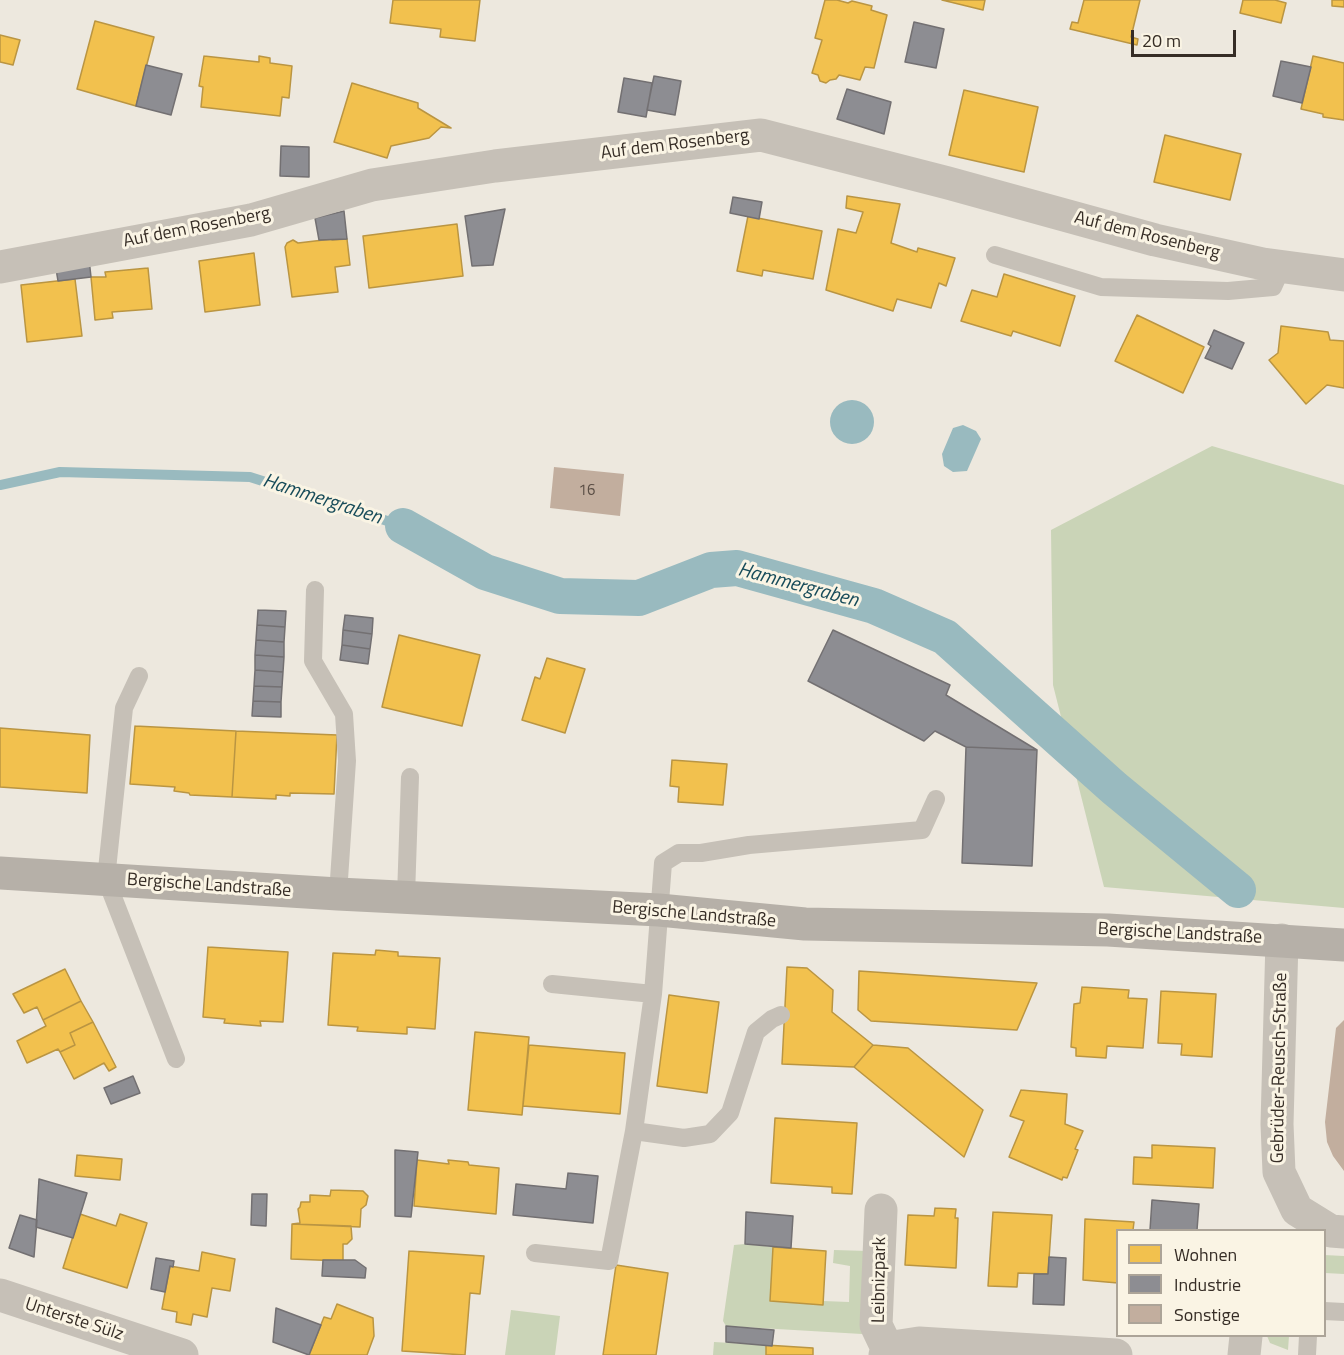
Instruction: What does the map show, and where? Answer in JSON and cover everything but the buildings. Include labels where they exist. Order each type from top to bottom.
[{"type":"main road","name":"Bergische Landstraße","points":[[0,873],[338,894],[659,910],[805,924],[1108,930],[1344,945]]},
{"type":"street","name":"Auf dem Rosenberg","points":[[0,267],[251,220],[372,185],[495,166],[760,135],[948,183],[1155,240],[1282,267],[1344,275]]},
{"type":"street","name":"Gebrüder-Reusch-Straße","points":[[1282,940],[1276,1124],[1279,1172],[1288,1220],[1323,1229]]},
{"type":"street","name":"Leibnizpark","points":[[881,1210],[876,1325],[886,1352],[919,1343],[1116,1355]]},
{"type":"street","name":"Gebrüder-Reusch-Straße","points":[[1326,1230],[1344,1232]]},
{"type":"street","name":"Unterste Sülz","points":[[0,1296],[182,1355]]},
{"type":"street","points":[[1244,1355],[1246,1337]]},
{"type":"lane","points":[[995,255],[1101,287],[1228,291],[1273,286],[1282,267]]},
{"type":"lane","points":[[315,590],[313,662],[344,714],[347,761],[338,894]]},
{"type":"lane","points":[[106,879],[124,708],[139,676]]},
{"type":"lane","points":[[406,897],[410,777]]},
{"type":"lane","points":[[535,1253],[609,1261],[634,1131],[653,994],[663,863],[679,853],[701,853],[749,845],[922,830],[936,799]]},
{"type":"lane","name":"Bergische Landstraße","points":[[106,879],[176,1059]]},
{"type":"lane","points":[[552,984],[653,994]]},
{"type":"lane","points":[[634,1131],[684,1138],[710,1134],[730,1113],[756,1032],[771,1018],[781,1016]]},
{"type":"lane","points":[[1326,1311],[1344,1312]]},
{"type":"lane","points":[[1306,1355],[1308,1337]]},
{"type":"green space","points":[[1212,446],[1344,485],[1344,908],[1104,887],[1053,685],[1051,530]]},
{"type":"green space","points":[[734,1245],[773,1247],[770,1301],[823,1305],[823,1301],[849,1302],[850,1266],[833,1263],[834,1250],[868,1251],[862,1334],[726,1326],[723,1321]]},
{"type":"green space","points":[[1326,1255],[1344,1256],[1344,1274],[1326,1273]]},
{"type":"green space","points":[[511,1310],[560,1316],[555,1355],[505,1355]]},
{"type":"green space","points":[[1267,1337],[1289,1337],[1288,1350],[1270,1343]]},
{"type":"green space","points":[[714,1342],[766,1345],[766,1355],[713,1355]]},
{"type":"water","points":[[852,400],[861,401],[868,406],[873,413],[873,431],[868,438],[861,443],[852,444],[843,443],[836,438],[831,431],[830,422],[831,413],[836,406],[843,401]]},
{"type":"water","points":[[963,425],[976,431],[981,439],[967,471],[953,472],[944,466],[942,454],[953,428]]},
{"type":"waterway","name":"Hammergraben","points":[[0,485],[60,472],[250,477],[403,526]]},
{"type":"waterway","name":"Hammergraben","points":[[403,526],[485,572],[560,596],[639,598],[711,570],[737,568],[874,606],[945,637],[1114,788],[1238,890]]}]
